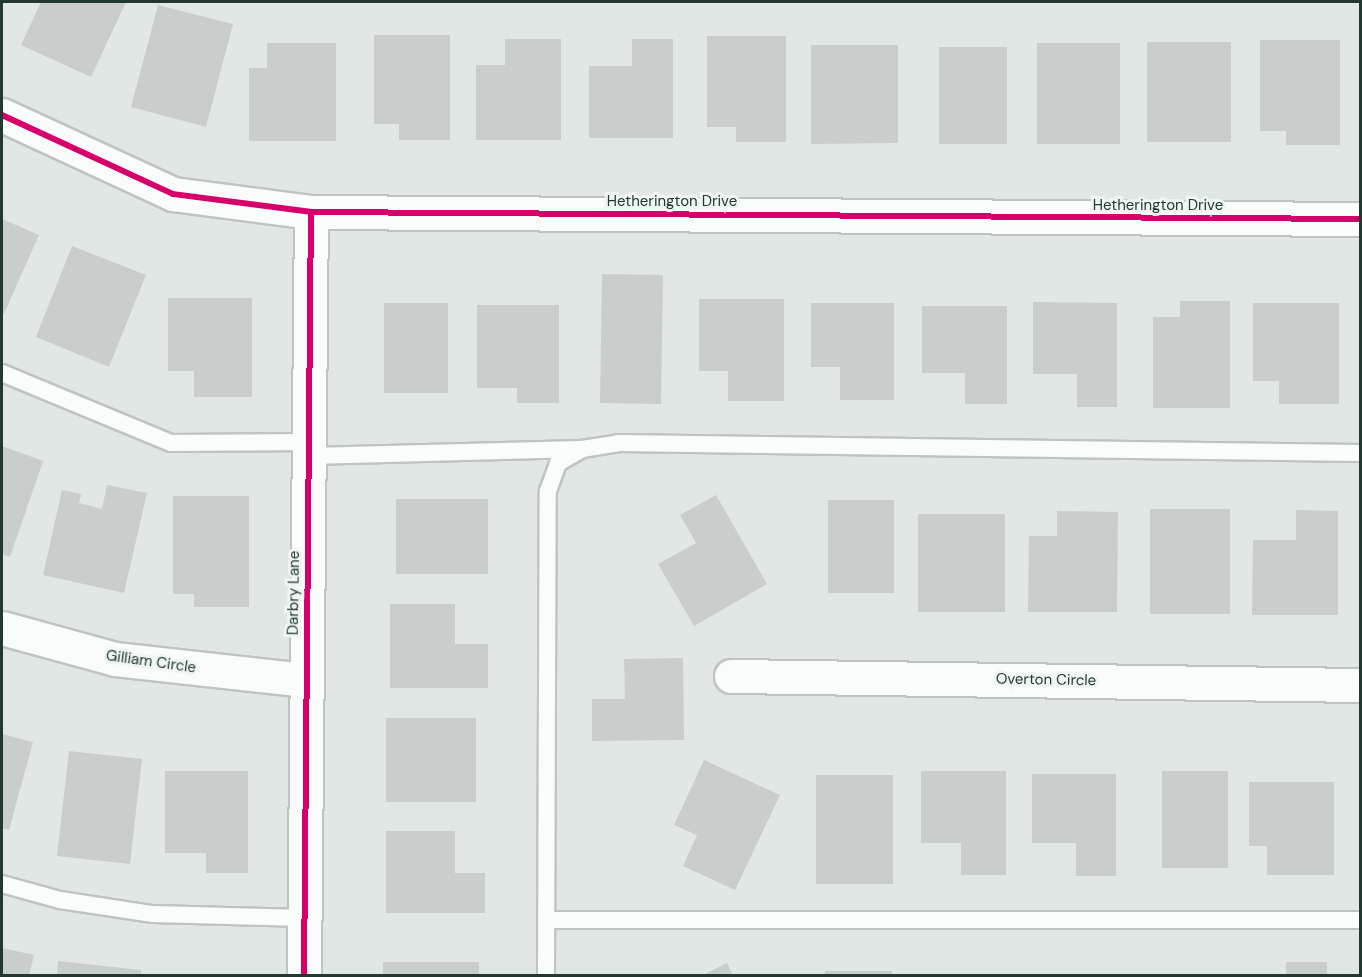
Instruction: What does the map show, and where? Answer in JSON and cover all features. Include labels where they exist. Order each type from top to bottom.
[{"type":"street","name":"Hetherington Drive","points":[[2,115],[173,194],[311,212],[1360,219]]},
{"type":"street","name":"Darbry Lane","points":[[304,975],[304,680],[311,212]]},
{"type":"street","name":"Gilliam Circle","points":[[2,628],[115,659],[304,680]]},
{"type":"street","name":"Overton Circle","points":[[731,676],[1360,685]]},
{"type":"lane","points":[[2,372],[171,443],[308,449],[582,449],[618,443],[1360,453]]},
{"type":"lane","points":[[546,975],[548,491],[558,463],[582,449]]},
{"type":"lane","points":[[2,884],[60,900],[153,914],[304,918]]},
{"type":"lane","points":[[546,920],[1360,920]]},
{"type":"building","points":[[41,2],[126,2],[91,77],[21,45]]},
{"type":"building","points":[[158,5],[233,24],[206,127],[131,107]]},
{"type":"building","points":[[374,35],[450,35],[450,140],[399,140],[399,124],[374,124]]},
{"type":"building","points":[[707,36],[786,36],[786,142],[736,142],[736,127],[707,127]]},
{"type":"building","points":[[505,39],[561,39],[561,140],[476,140],[476,65],[505,65]]},
{"type":"building","points":[[632,39],[673,39],[673,138],[589,138],[589,66],[632,66]]},
{"type":"building","points":[[1260,40],[1340,40],[1340,145],[1286,145],[1286,131],[1260,131]]},
{"type":"building","points":[[1147,42],[1231,42],[1231,142],[1147,142]]},
{"type":"building","points":[[267,43],[336,43],[336,141],[249,141],[249,68],[267,68]]},
{"type":"building","points":[[1037,43],[1120,43],[1120,144],[1037,144]]},
{"type":"building","points":[[811,45],[898,45],[898,143],[811,144]]},
{"type":"building","points":[[939,47],[1007,47],[1007,144],[939,144]]},
{"type":"building","points":[[2,219],[39,235],[2,318]]},
{"type":"building","points":[[72,246],[146,275],[109,367],[36,337]]},
{"type":"building","points":[[602,274],[663,275],[661,404],[600,403]]},
{"type":"building","points":[[168,298],[252,298],[252,397],[194,397],[194,371],[168,371]]},
{"type":"building","points":[[699,299],[784,299],[784,401],[728,401],[728,371],[699,371]]},
{"type":"building","points":[[1180,301],[1230,301],[1230,408],[1153,408],[1153,317],[1180,317]]},
{"type":"building","points":[[1033,302],[1117,303],[1117,407],[1077,407],[1077,374],[1033,374]]},
{"type":"building","points":[[384,303],[448,303],[448,393],[384,393]]},
{"type":"building","points":[[811,303],[894,303],[894,400],[840,400],[840,367],[811,367]]},
{"type":"building","points":[[1253,303],[1339,303],[1339,404],[1279,404],[1279,381],[1253,381]]},
{"type":"building","points":[[477,305],[559,305],[559,403],[517,403],[517,388],[477,388]]},
{"type":"building","points":[[922,306],[1007,306],[1007,404],[965,404],[965,373],[922,373]]},
{"type":"building","points":[[2,446],[43,461],[10,557],[2,554]]},
{"type":"building","points":[[107,485],[147,493],[124,593],[43,575],[62,490],[81,494],[79,503],[102,509]]},
{"type":"building","points":[[716,495],[767,584],[694,626],[658,564],[696,543],[680,515]]},
{"type":"building","points":[[173,496],[249,496],[249,607],[194,607],[194,594],[173,594]]},
{"type":"building","points":[[396,499],[488,499],[488,574],[396,574]]},
{"type":"building","points":[[828,500],[894,500],[894,593],[828,593]]},
{"type":"building","points":[[1150,509],[1230,509],[1230,614],[1150,614]]},
{"type":"building","points":[[1296,510],[1338,511],[1338,615],[1252,615],[1253,540],[1296,540]]},
{"type":"building","points":[[1057,511],[1118,512],[1117,612],[1028,612],[1029,536],[1057,536]]},
{"type":"building","points":[[918,514],[1005,514],[1005,612],[918,612]]},
{"type":"building","points":[[390,604],[455,604],[455,644],[488,644],[488,688],[390,688]]},
{"type":"building","points":[[683,658],[684,740],[592,741],[592,699],[625,699],[624,659]]},
{"type":"building","points":[[386,718],[476,718],[476,802],[386,802]]},
{"type":"building","points":[[2,734],[33,742],[9,830],[2,828]]},
{"type":"building","points":[[69,751],[142,759],[130,864],[57,856]]},
{"type":"building","points":[[704,760],[780,795],[735,890],[683,866],[697,835],[674,825]]},
{"type":"building","points":[[165,771],[248,771],[248,873],[206,873],[206,853],[165,853]]},
{"type":"building","points":[[921,771],[1006,771],[1006,875],[961,875],[961,843],[921,843]]},
{"type":"building","points":[[1162,771],[1228,771],[1228,868],[1162,868]]},
{"type":"building","points":[[1032,774],[1116,774],[1116,876],[1076,876],[1076,843],[1032,843]]},
{"type":"building","points":[[816,775],[893,775],[893,884],[816,884]]},
{"type":"building","points":[[1249,782],[1334,782],[1334,875],[1267,875],[1267,846],[1249,846]]},
{"type":"building","points":[[386,831],[455,831],[455,873],[485,873],[485,913],[386,913]]},
{"type":"building","points":[[2,948],[34,955],[29,976],[2,976]]},
{"type":"building","points":[[58,961],[141,970],[141,976],[57,976]]},
{"type":"building","points":[[383,962],[479,962],[479,976],[383,976]]},
{"type":"building","points":[[1286,962],[1327,962],[1327,976],[1286,976]]},
{"type":"building","points":[[727,963],[733,976],[701,976]]},
{"type":"building","points":[[825,971],[892,971],[892,976],[825,976]]},
{"type":"cycle path","points":[[2,115],[173,194],[311,212],[1360,219]]},
{"type":"cycle path","points":[[304,976],[311,212]]}]
